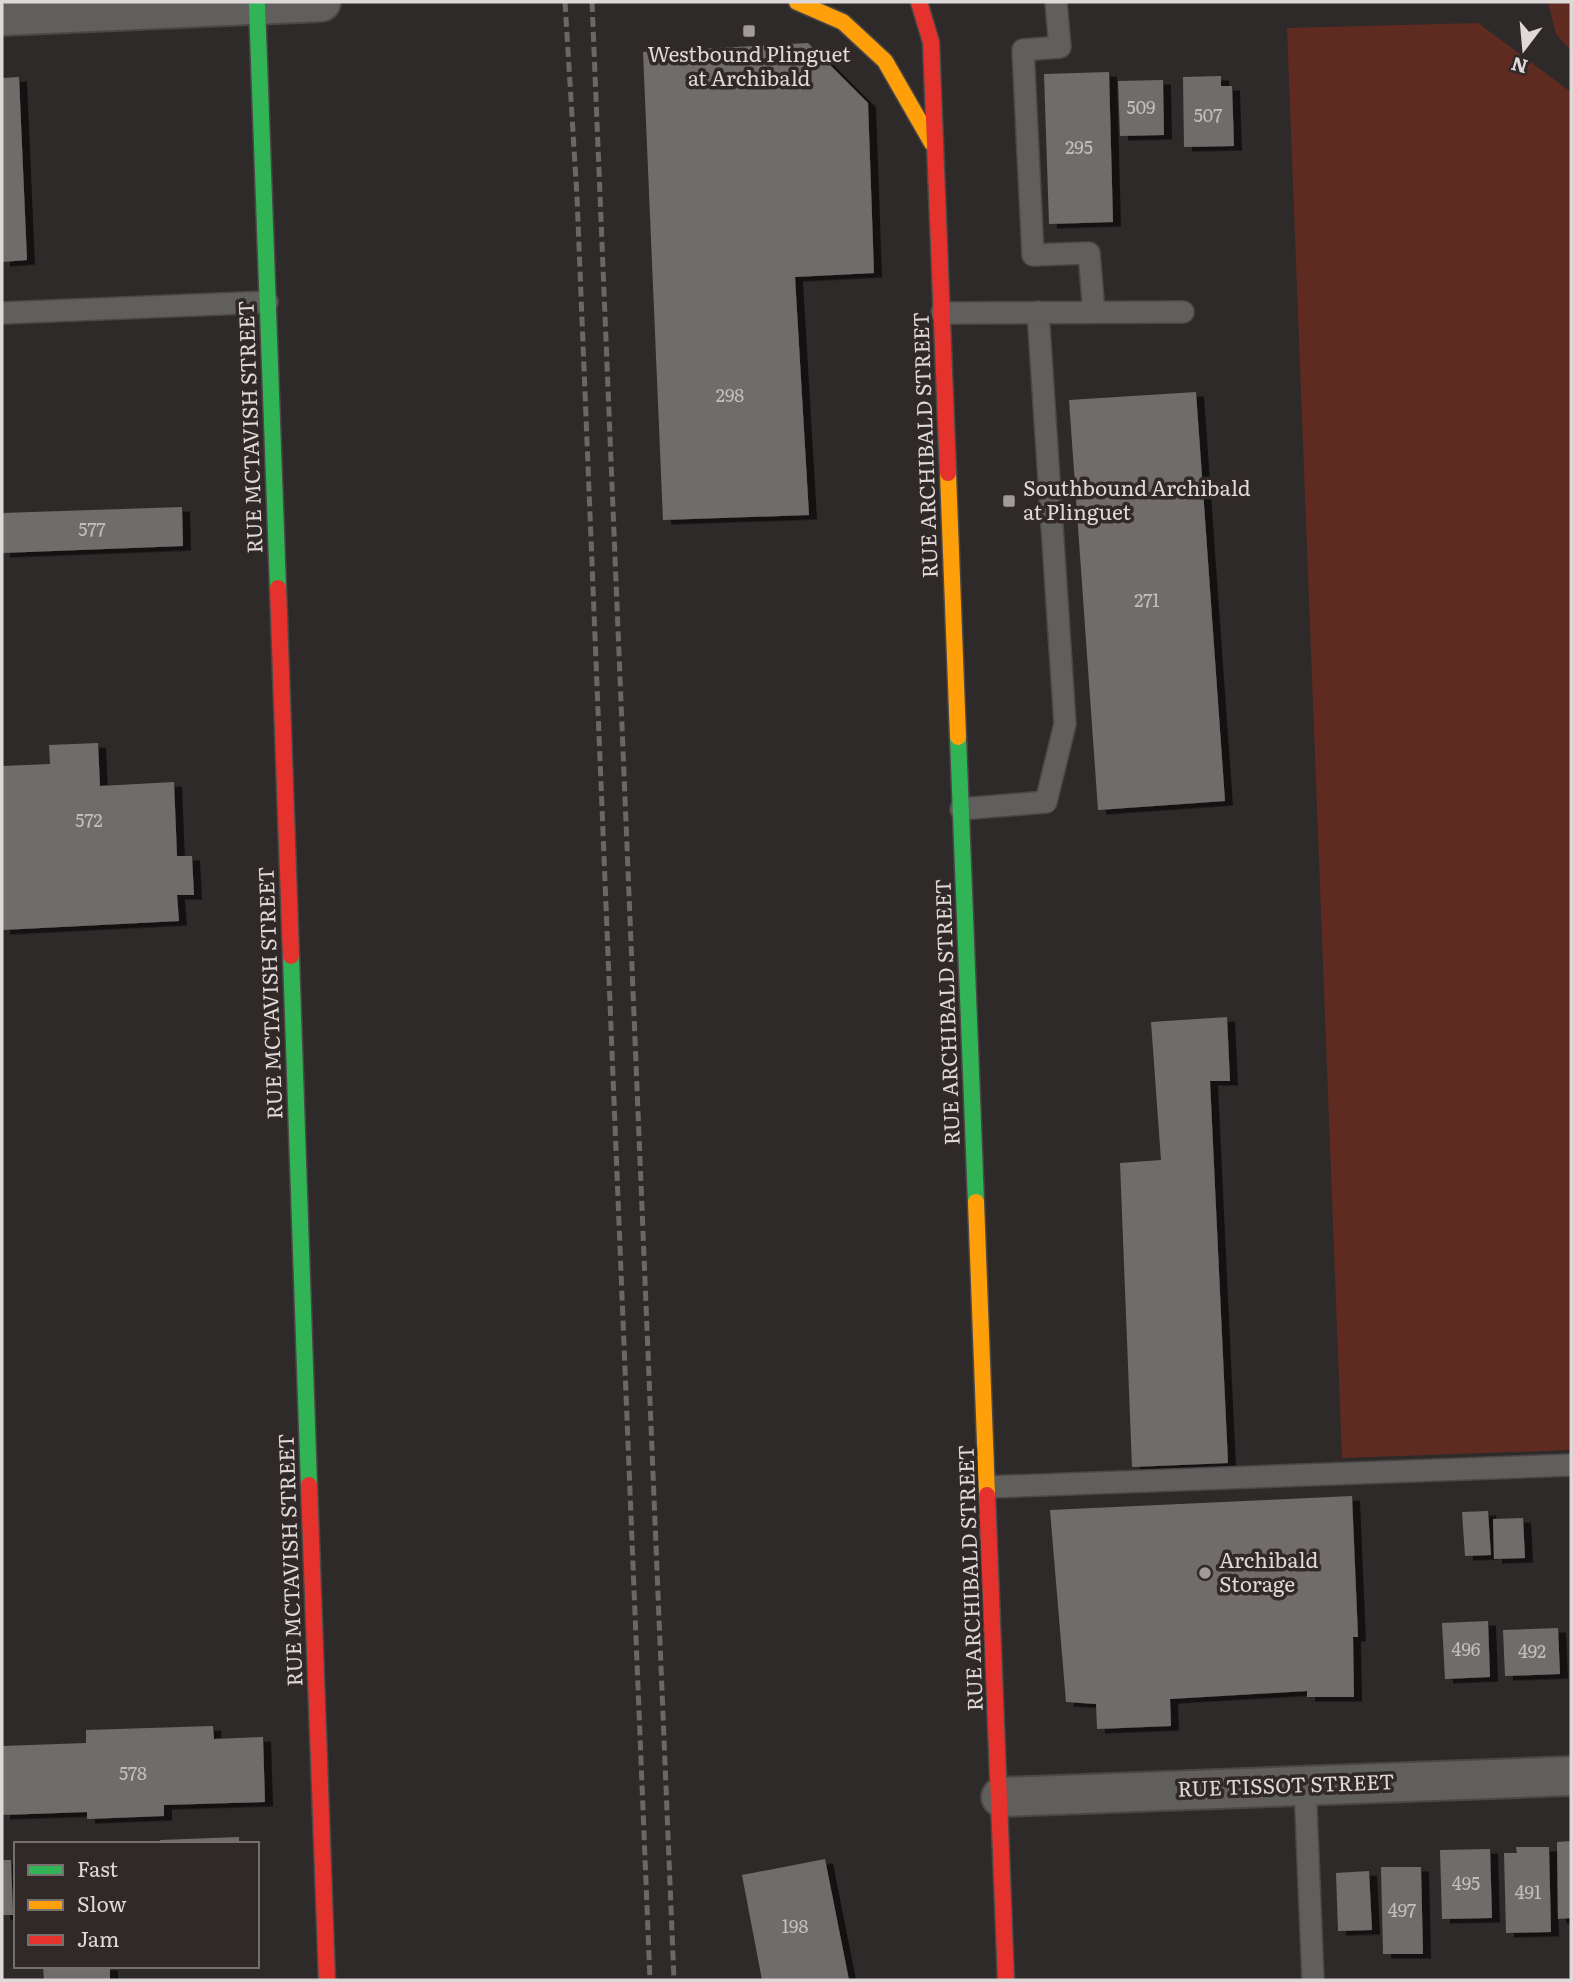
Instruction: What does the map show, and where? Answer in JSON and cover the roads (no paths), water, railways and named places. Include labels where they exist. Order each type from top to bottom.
[{"type":"main road","points":[[797,2],[843,22],[885,61],[935,148]]},
{"type":"main road","name":"RUE ARCHIBALD STREET","points":[[919,2],[931,42],[1006,1980]]},
{"type":"main road","name":"RUE MCTAVISH STREET","points":[[257,5],[327,1980]]},
{"type":"main road","name":"RUE ARCHIBALD STREET","points":[[931,42],[939,15]]},
{"type":"street","points":[[2,16],[321,2]]},
{"type":"street","name":"RUE TISSOT STREET","points":[[1001,1797],[1571,1776]]},
{"type":"lane","points":[[1056,2],[1060,47],[1023,50],[1033,255],[1089,253],[1094,312]]},
{"type":"lane","points":[[2,313],[267,302]]},
{"type":"lane","points":[[961,809],[1046,802],[1065,724],[1038,312]]},
{"type":"lane","points":[[942,313],[1183,312]]},
{"type":"lane","points":[[988,1488],[1571,1465]]},
{"type":"lane","points":[[1305,1785],[1313,1980]]},
{"type":"railway","points":[[565,2],[577,197],[650,1980]]},
{"type":"railway","points":[[592,2],[674,1980]]},
{"type":"place","name":"Westbound Plinguet at Archibald","points":[[749,31]]},
{"type":"place","name":"Southbound Archibald at Plinguet","points":[[1009,501]]},
{"type":"place","name":"Archibald Storage","points":[[1205,1573]]}]
